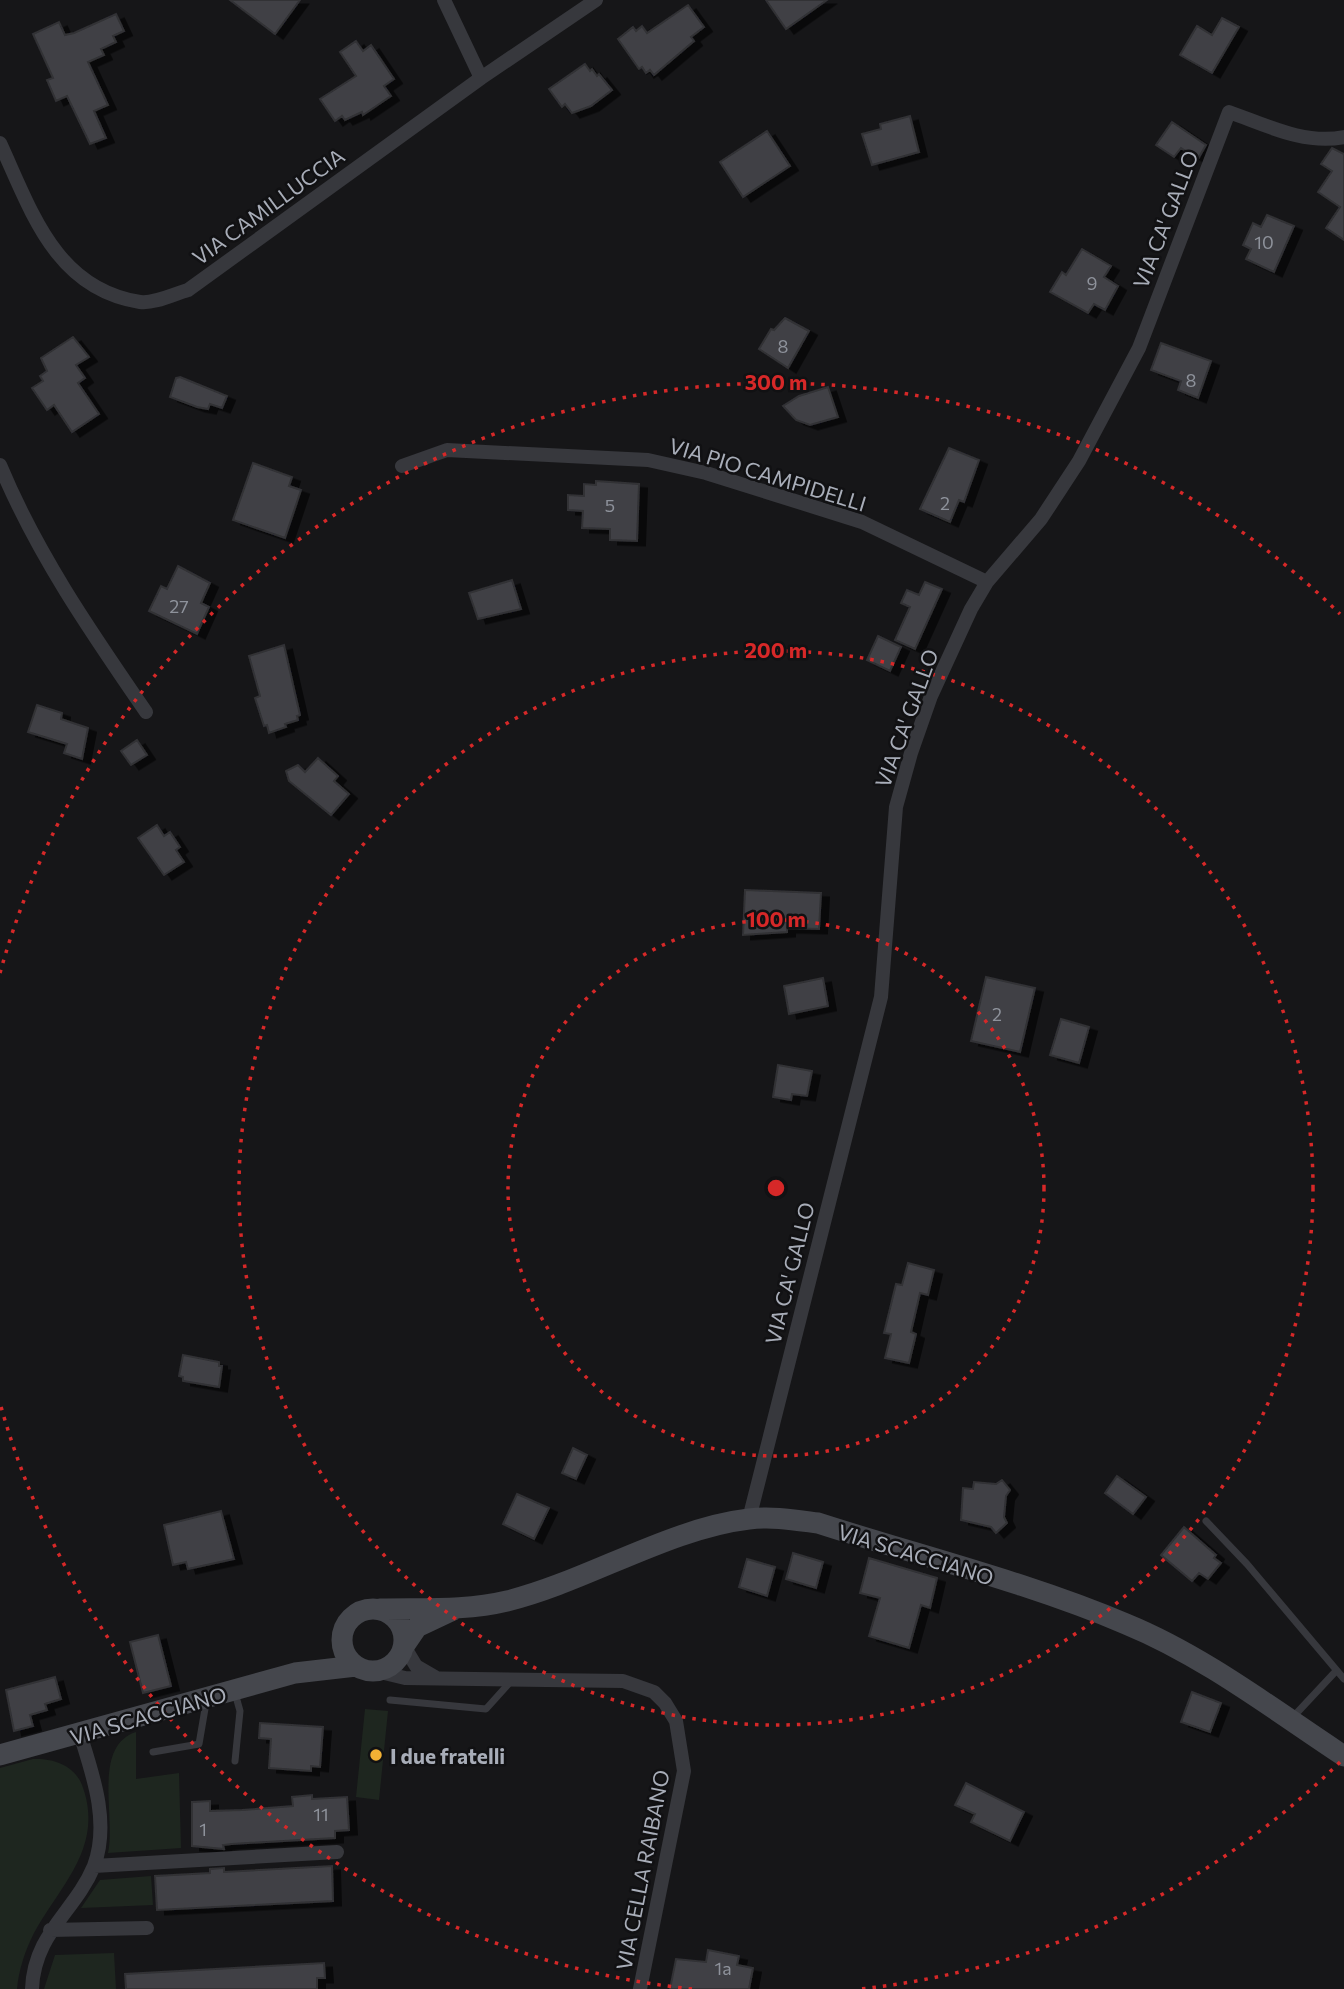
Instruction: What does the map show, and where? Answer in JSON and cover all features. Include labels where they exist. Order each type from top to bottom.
[{"type":"street","points":[[444,0],[481,78]]},
{"type":"street","name":"VIA CAMILLUCCIA","points":[[0,143],[38,226],[66,267],[99,288],[142,302],[188,290],[481,78],[596,0]]},
{"type":"street","name":"VIA CA' GALLO","points":[[749,1519],[881,997],[896,807],[931,696],[971,609],[987,582],[1041,519],[1064,484],[1139,348],[1229,112],[1267,127],[1313,139],[1344,137]]},
{"type":"street","name":"VIA PIO CAMPIDELLI","points":[[401,466],[447,450],[648,460],[706,473],[862,522],[987,582]]},
{"type":"street","points":[[0,465],[16,504],[71,604],[146,712]]},
{"type":"street","name":"VIA SCACCIANO","points":[[295,1673],[324,1653],[358,1612],[380,1609],[458,1608],[507,1601],[709,1528],[749,1519],[779,1518],[818,1524],[1114,1619],[1173,1646],[1344,1756]]},
{"type":"street","name":"VIA SCACCIANO","points":[[0,1755],[295,1673],[366,1669],[394,1663],[417,1627],[458,1608]]},
{"type":"street","points":[[380,1609],[399,1623],[404,1646],[416,1666],[436,1678]]},
{"type":"street","points":[[343,1629],[343,1650],[366,1669]]},
{"type":"street","name":"VIA CELLA RAIBANO","points":[[366,1669],[405,1678],[623,1682],[654,1692],[676,1721],[684,1772],[640,1989]]},
{"type":"street","points":[[32,1989],[38,1953],[50,1930],[93,1866],[100,1835],[97,1789],[80,1734]]},
{"type":"street","points":[[93,1866],[337,1852]]},
{"type":"street","points":[[50,1930],[147,1928]]},
{"type":"lane","points":[[1206,1521],[1247,1564],[1344,1679]]},
{"type":"lane","points":[[1289,1720],[1336,1671]]},
{"type":"lane","points":[[390,1700],[486,1709],[512,1679]]},
{"type":"lane","points":[[235,1690],[240,1711],[235,1761]]},
{"type":"lane","points":[[153,1752],[199,1744],[207,1698]]},
{"type":"shaded area","points":[[365,1709],[388,1711],[379,1800],[356,1797]]},
{"type":"shaded area","points":[[136,1732],[136,1779],[179,1773],[181,1848],[108,1853],[110,1767],[114,1752],[122,1740]]},
{"type":"shaded area","points":[[33,1759],[62,1764],[74,1772],[82,1785],[88,1807],[88,1827],[77,1864],[25,1953],[17,1989],[0,1989],[0,1768]]},
{"type":"shaded area","points":[[151,1876],[153,1905],[81,1908],[100,1880]]},
{"type":"shaded area","points":[[114,1953],[116,1989],[44,1989],[55,1955]]},
{"type":"building","points":[[230,0],[300,0],[275,34]]},
{"type":"building","points":[[766,0],[827,0],[786,29]]},
{"type":"building","points":[[688,5],[704,27],[691,37],[694,41],[654,75],[650,70],[646,73],[642,67],[639,69],[618,39],[633,27],[636,31],[642,26],[647,33]]},
{"type":"building","points":[[116,14],[124,31],[113,36],[116,42],[101,49],[104,55],[88,62],[108,105],[94,111],[106,138],[90,144],[67,96],[56,101],[47,80],[53,78],[33,34],[59,22],[65,35],[74,33]]},
{"type":"building","points":[[1222,18],[1239,27],[1212,73],[1180,55],[1197,26],[1212,35]]},
{"type":"building","points":[[356,41],[363,51],[371,45],[394,79],[384,86],[391,96],[363,115],[362,112],[345,120],[342,116],[335,121],[320,99],[356,76],[340,52]]},
{"type":"building","points":[[585,64],[597,76],[599,74],[612,90],[591,106],[572,113],[565,104],[562,107],[549,89]]},
{"type":"building","points":[[910,116],[919,152],[872,165],[862,134],[881,129],[880,124]]},
{"type":"building","points":[[1172,122],[1206,145],[1198,159],[1181,148],[1174,157],[1156,145]]},
{"type":"building","points":[[767,131],[790,166],[743,197],[720,162]]},
{"type":"building","points":[[1332,148],[1344,154],[1344,240],[1326,228],[1340,207],[1318,192],[1332,171],[1321,164]]},
{"type":"building","points":[[1267,215],[1294,226],[1274,272],[1246,259],[1251,249],[1243,245],[1253,223],[1261,227]]},
{"type":"building","points":[[1082,249],[1111,266],[1104,277],[1118,286],[1105,310],[1094,304],[1088,313],[1050,292],[1062,272],[1066,275]]},
{"type":"building","points":[[785,318],[809,331],[788,368],[759,349],[771,329],[774,330]]},
{"type":"building","points":[[73,337],[89,357],[76,365],[85,378],[78,383],[99,414],[72,432],[54,405],[47,410],[32,388],[43,381],[40,376],[47,371],[41,358]]},
{"type":"building","points":[[1161,343],[1211,361],[1198,398],[1178,390],[1181,381],[1151,370]]},
{"type":"building","points":[[180,377],[227,396],[222,408],[210,404],[208,409],[197,407],[170,397],[176,378]]},
{"type":"building","points":[[828,387],[838,417],[810,425],[796,420],[783,406],[799,396]]},
{"type":"building","points":[[949,448],[979,460],[964,502],[959,500],[950,522],[920,509]]},
{"type":"building","points":[[253,463],[292,477],[289,486],[301,490],[285,538],[233,520]]},
{"type":"building","points":[[596,481],[639,484],[637,541],[610,540],[610,529],[582,528],[583,511],[568,510],[568,495],[584,496],[584,484],[596,485]]},
{"type":"building","points":[[178,566],[210,583],[201,603],[209,607],[197,634],[149,611],[161,586],[167,589]]},
{"type":"building","points":[[512,580],[521,609],[478,619],[469,593]]},
{"type":"building","points":[[925,582],[942,589],[915,649],[895,640],[910,607],[901,603],[907,590],[919,595]]},
{"type":"building","points":[[878,636],[901,647],[890,671],[867,660]]},
{"type":"building","points":[[284,645],[300,715],[297,716],[298,720],[285,724],[286,727],[269,733],[255,698],[260,696],[249,656]]},
{"type":"building","points":[[37,705],[62,713],[61,719],[88,728],[82,759],[64,753],[67,744],[28,732]]},
{"type":"building","points":[[137,740],[147,755],[131,765],[121,751]]},
{"type":"building","points":[[318,758],[338,776],[334,781],[349,794],[331,815],[289,781],[286,771],[298,765],[305,772]]},
{"type":"building","points":[[157,825],[164,836],[170,832],[180,847],[176,850],[184,862],[164,875],[138,838]]},
{"type":"building","points":[[745,890],[821,893],[819,929],[787,928],[787,932],[743,935]]},
{"type":"building","points":[[986,977],[1035,988],[1020,1052],[971,1041]]},
{"type":"building","points":[[823,978],[828,1006],[789,1014],[784,986]]},
{"type":"building","points":[[1061,1019],[1089,1027],[1079,1063],[1050,1055]]},
{"type":"building","points":[[778,1065],[812,1071],[807,1096],[792,1094],[791,1100],[773,1097]]},
{"type":"building","points":[[908,1263],[934,1270],[928,1295],[920,1293],[911,1332],[916,1334],[909,1363],[885,1358],[891,1334],[884,1333],[896,1284],[902,1285]]},
{"type":"building","points":[[183,1355],[219,1362],[219,1366],[222,1366],[219,1387],[183,1381],[183,1377],[179,1376]]},
{"type":"building","points":[[573,1448],[587,1455],[576,1479],[562,1473]]},
{"type":"building","points":[[1117,1476],[1146,1497],[1133,1514],[1105,1493]]},
{"type":"building","points":[[1002,1480],[1010,1490],[1006,1496],[1004,1517],[1007,1523],[996,1533],[991,1527],[961,1520],[963,1488],[973,1489],[974,1482],[996,1484]]},
{"type":"building","points":[[517,1494],[549,1508],[534,1539],[503,1524]]},
{"type":"building","points":[[221,1511],[234,1559],[188,1569],[186,1562],[173,1565],[164,1525]]},
{"type":"building","points":[[1184,1527],[1216,1555],[1214,1558],[1221,1563],[1208,1579],[1199,1573],[1192,1581],[1161,1555]]},
{"type":"building","points":[[793,1553],[823,1562],[816,1588],[786,1579]]},
{"type":"building","points":[[869,1558],[937,1578],[930,1608],[921,1605],[909,1648],[869,1636],[880,1598],[860,1593]]},
{"type":"building","points":[[747,1559],[775,1567],[767,1596],[739,1587]]},
{"type":"building","points":[[158,1635],[171,1686],[143,1693],[130,1642]]},
{"type":"building","points":[[55,1677],[61,1699],[45,1704],[47,1710],[30,1715],[33,1726],[14,1731],[6,1690]]},
{"type":"building","points":[[1192,1692],[1221,1703],[1210,1732],[1181,1722]]},
{"type":"building","points":[[260,1723],[323,1727],[320,1767],[311,1766],[311,1771],[269,1768],[271,1739],[259,1738]]},
{"type":"building","points":[[966,1783],[1024,1812],[1010,1841],[971,1822],[975,1814],[955,1805]]},
{"type":"building","points":[[312,1795],[312,1799],[347,1797],[349,1830],[335,1831],[335,1838],[232,1844],[223,1845],[224,1849],[192,1846],[192,1802],[210,1801],[210,1811],[242,1810],[293,1806],[292,1797]]},
{"type":"building","points":[[332,1866],[333,1901],[157,1910],[155,1876],[210,1873],[210,1869],[224,1868],[224,1872]]},
{"type":"building","points":[[708,1950],[739,1956],[737,1965],[753,1968],[749,1989],[670,1989],[676,1959],[706,1962]]},
{"type":"building","points":[[324,1963],[325,1978],[317,1978],[317,1989],[126,1989],[125,1974]]},
{"type":"place","name":"I due fratelli","points":[[376,1755]]}]
